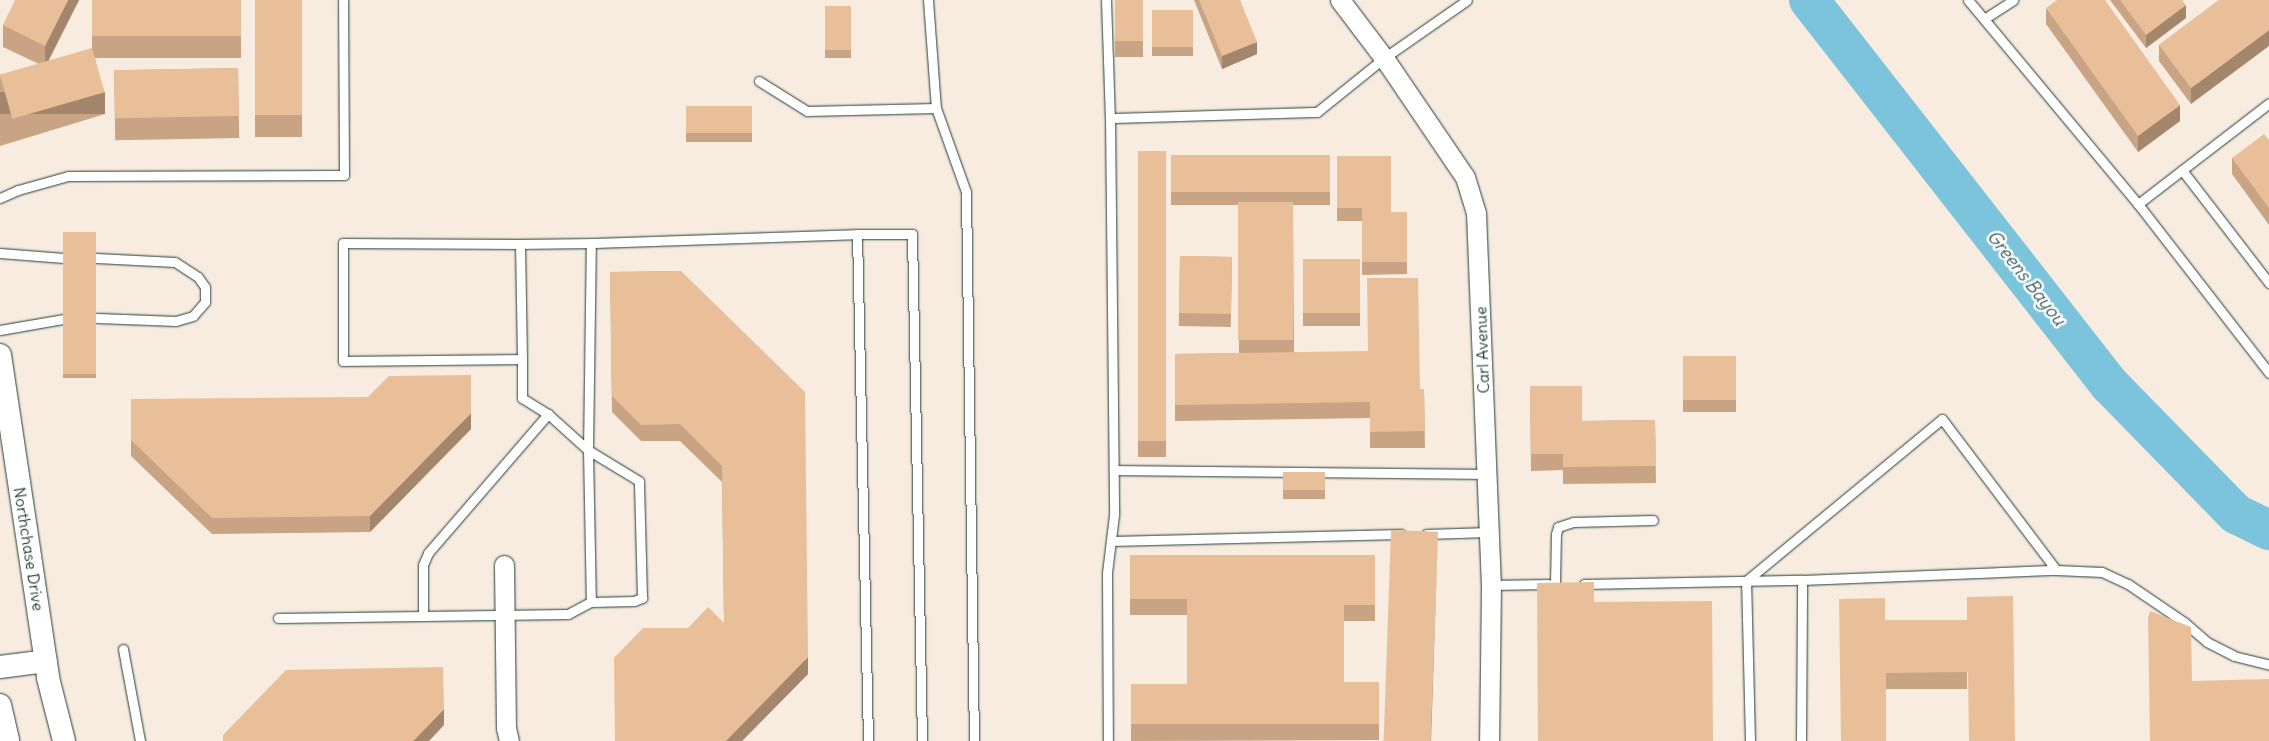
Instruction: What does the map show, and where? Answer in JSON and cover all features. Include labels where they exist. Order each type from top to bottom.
[{"type":"street","name":"Carl Avenue","points":[[1340,0],[1384,58],[1465,177],[1476,214],[1491,585],[1489,741]]},
{"type":"street","name":"Northchase Drive","points":[[0,355],[4,412],[46,661],[64,741]]},
{"type":"street","points":[[504,565],[506,728],[509,741]]},
{"type":"street","points":[[0,667],[46,661]]},
{"type":"street","points":[[0,705],[8,741]]},
{"type":"lane","points":[[0,198],[18,190],[68,176],[344,175],[343,0]]},
{"type":"lane","points":[[928,0],[936,108],[966,192],[974,741]]},
{"type":"lane","points":[[1106,0],[1110,118],[1114,470],[1114,515],[1107,573],[1108,741]]},
{"type":"lane","points":[[1110,118],[1317,112],[1384,58],[1467,0]]},
{"type":"lane","points":[[1968,0],[2138,204],[2268,368]]},
{"type":"lane","points":[[1984,19],[2013,0]]},
{"type":"lane","points":[[759,81],[807,111],[936,108]]},
{"type":"lane","points":[[2138,204],[2269,103]]},
{"type":"lane","points":[[2182,170],[2269,283]]},
{"type":"lane","points":[[857,234],[868,741]]},
{"type":"lane","points":[[522,359],[343,361],[342,243],[590,243],[857,234],[912,234],[922,741]]},
{"type":"lane","points":[[590,243],[588,450],[592,602]]},
{"type":"lane","points":[[278,618],[568,614],[592,602],[634,601],[642,598],[640,482],[588,450],[548,414],[522,398],[520,244]]},
{"type":"lane","points":[[0,253],[64,258]]},
{"type":"lane","points":[[96,258],[175,262],[198,277],[205,287],[205,302],[193,316],[176,321],[97,318]]},
{"type":"lane","points":[[0,330],[13,326],[64,319]]},
{"type":"lane","points":[[423,616],[423,566],[428,553],[548,414]]},
{"type":"lane","points":[[1746,581],[1942,419],[2056,570]]},
{"type":"lane","points":[[1114,470],[1487,474]]},
{"type":"lane","points":[[1564,584],[1556,534],[1558,527],[1573,522],[1654,520]]},
{"type":"lane","points":[[1419,534],[1489,532]]},
{"type":"lane","points":[[1111,541],[1409,534]]},
{"type":"lane","points":[[1491,585],[1802,580],[2056,570],[2102,572],[2128,584],[2184,622],[2207,642],[2234,656],[2269,665]]},
{"type":"lane","points":[[1801,741],[1802,580]]},
{"type":"lane","points":[[1746,581],[1750,741]]},
{"type":"lane","points":[[123,649],[140,741]]},
{"type":"building","points":[[15,0],[68,0],[45,46],[3,25]]},
{"type":"building","points":[[92,0],[241,0],[241,36],[92,36]]},
{"type":"building","points":[[255,0],[302,0],[302,115],[255,115]]},
{"type":"building","points":[[1115,0],[1143,0],[1143,41],[1115,41]]},
{"type":"building","points":[[1199,0],[1240,0],[1257,42],[1222,56]]},
{"type":"building","points":[[2057,0],[2105,0],[2180,105],[2138,136],[2046,8]]},
{"type":"building","points":[[2120,0],[2182,0],[2186,5],[2146,35]]},
{"type":"building","points":[[2219,0],[2269,0],[2269,30],[2191,88],[2159,45]]},
{"type":"building","points":[[825,6],[851,6],[851,50],[825,50]]},
{"type":"building","points":[[1152,10],[1193,10],[1193,47],[1152,47]]},
{"type":"building","points":[[92,48],[105,92],[12,119],[0,74]]},
{"type":"building","points":[[238,68],[239,116],[115,118],[114,70]]},
{"type":"building","points":[[686,106],[752,106],[752,133],[686,133]]},
{"type":"building","points":[[2264,134],[2269,140],[2269,208],[2232,158]]},
{"type":"building","points":[[1138,151],[1166,151],[1166,441],[1138,441]]},
{"type":"building","points":[[1171,155],[1330,155],[1330,192],[1171,192]]},
{"type":"building","points":[[1337,156],[1391,156],[1391,212],[1407,212],[1407,262],[1362,262],[1362,208],[1337,208]]},
{"type":"building","points":[[1238,202],[1293,202],[1293,340],[1238,340]]},
{"type":"building","points":[[63,232],[96,232],[96,374],[63,374]]},
{"type":"building","points":[[1180,256],[1232,257],[1231,314],[1179,313]]},
{"type":"building","points":[[1303,259],[1360,259],[1360,313],[1303,313]]},
{"type":"building","points":[[681,271],[805,392],[808,657],[726,741],[615,741],[614,658],[643,628],[688,628],[708,607],[724,623],[722,466],[680,424],[641,425],[612,396],[610,272]]},
{"type":"building","points":[[1367,278],[1418,278],[1420,389],[1424,389],[1425,431],[1370,432],[1370,402],[1175,405],[1175,354],[1368,351]]},
{"type":"building","points":[[1683,356],[1736,356],[1736,400],[1683,400]]},
{"type":"building","points":[[471,375],[471,413],[370,516],[212,518],[131,440],[131,399],[368,397],[389,376]]},
{"type":"building","points":[[1530,386],[1582,386],[1582,421],[1655,420],[1656,466],[1563,467],[1563,454],[1531,454]]},
{"type":"building","points":[[1283,472],[1325,472],[1325,490],[1283,490]]},
{"type":"building","points":[[1391,530],[1438,532],[1431,741],[1384,741]]},
{"type":"building","points":[[1130,555],[1375,555],[1375,605],[1344,605],[1344,682],[1379,682],[1379,724],[1131,724],[1131,684],[1187,684],[1187,599],[1130,599]]},
{"type":"building","points":[[1594,582],[1594,602],[1712,601],[1713,741],[1538,741],[1537,583]]},
{"type":"building","points":[[2013,596],[2015,741],[1969,741],[1968,672],[1886,673],[1886,741],[1841,741],[1839,599],[1885,598],[1885,620],[1967,620],[1967,597]]},
{"type":"building","points":[[2150,611],[2191,627],[2192,681],[2269,679],[2269,741],[2150,741],[2148,618]]},
{"type":"building","points":[[443,667],[444,709],[413,741],[223,741],[223,735],[286,670]]},
{"type":"waterway","name":"Greens Bayou","points":[[1809,0],[2110,385],[2236,514],[2269,530]]}]
